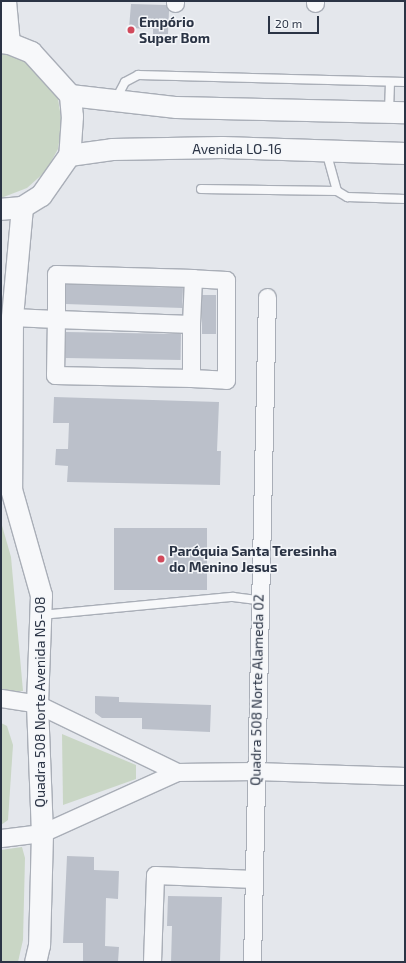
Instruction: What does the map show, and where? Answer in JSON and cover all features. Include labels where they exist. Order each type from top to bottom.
[{"type":"street","points":[[1,209],[22,207],[41,194],[69,154],[72,116],[70,95],[31,52],[5,42],[5,1]]},
{"type":"street","points":[[70,95],[115,102],[176,107],[397,112]]},
{"type":"street","name":"Avenida LO-16","points":[[69,154],[112,150],[222,147],[405,153]]},
{"type":"street","name":"Quadra 508 Norte Avenida NS-08","points":[[22,207],[12,317],[11,489],[41,595],[37,704],[42,833],[39,945],[35,962]]},
{"type":"street","points":[[56,274],[226,280],[226,380],[55,375],[56,318],[56,274]]},
{"type":"street","points":[[190,378],[193,278]]},
{"type":"street","name":"Quadra 508 Norte Alameda 02","points":[[252,962],[255,771],[267,298]]},
{"type":"street","points":[[12,317],[191,324]]},
{"type":"street","points":[[1,698],[37,704],[177,772]]},
{"type":"street","points":[[1,838],[42,833],[177,772],[255,771],[405,776]]},
{"type":"street","points":[[152,962],[155,875],[254,879]]},
{"type":"lane","points":[[115,102],[125,82],[138,75],[405,82]]},
{"type":"lane","points":[[390,82],[397,112]]},
{"type":"lane","points":[[326,150],[337,192]]},
{"type":"lane","points":[[201,189],[337,192],[347,197],[405,199]]},
{"type":"lane","points":[[40,615],[233,597],[259,600]]},
{"type":"green space","points":[[1,50],[27,60],[46,77],[58,99],[62,124],[58,149],[46,171],[27,188],[1,198]]},
{"type":"green space","points":[[1,522],[11,557],[23,691],[1,691]]},
{"type":"green space","points":[[1,723],[7,726],[13,745],[8,820],[1,825]]},
{"type":"green space","points":[[62,734],[136,765],[136,779],[63,805]]},
{"type":"green space","points":[[22,847],[25,858],[23,940],[18,962],[1,962],[1,850]]},
{"type":"building","points":[[131,4],[166,5],[169,11],[168,34],[153,34],[153,29],[129,28]]},
{"type":"building","points":[[66,284],[183,288],[182,308],[65,304]]},
{"type":"building","points":[[202,295],[216,295],[216,334],[202,334]]},
{"type":"building","points":[[66,332],[181,334],[181,360],[66,358]]},
{"type":"building","points":[[54,397],[219,402],[217,451],[221,451],[220,485],[67,482],[68,466],[55,465],[56,449],[68,449],[69,423],[53,423]]},
{"type":"building","name":"Paróquia Santa Teresinha do Menino Jesus","points":[[114,528],[207,528],[207,590],[114,590]]},
{"type":"building","points":[[95,696],[119,697],[119,702],[211,705],[210,732],[142,729],[142,718],[102,718],[95,713]]},
{"type":"building","points":[[67,856],[94,857],[94,870],[119,871],[118,899],[106,898],[105,946],[119,947],[118,962],[83,962],[83,943],[63,943]]},
{"type":"building","points":[[168,896],[222,897],[220,962],[171,962],[172,926],[167,926]]},
{"type":"place","name":"Empório Super Bom","points":[[131,30]]},
{"type":"place","name":"Paróquia Santa Teresinha do Menino Jesus","points":[[161,559]]}]
